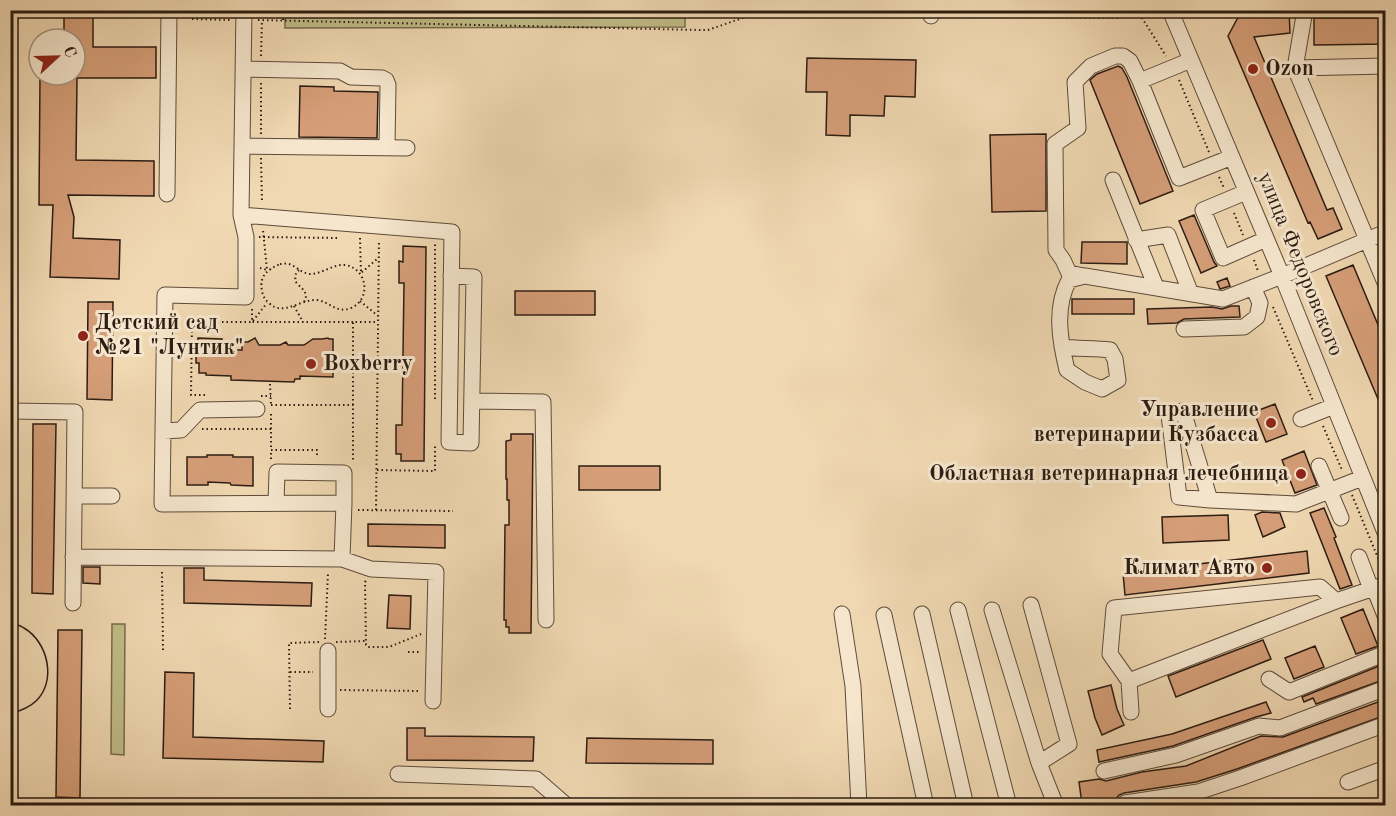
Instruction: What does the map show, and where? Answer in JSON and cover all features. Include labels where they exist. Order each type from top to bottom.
[{"type":"street","points":[[167,194],[169,10]]},
{"type":"street","name":"улица Федоровского","points":[[1170,10],[1282,276],[1386,535]]},
{"type":"street","points":[[1305,10],[1294,68],[1386,285]]},
{"type":"street","points":[[243,15],[241,215],[246,237],[246,297],[165,295],[162,504],[276,503],[348,506]]},
{"type":"street","points":[[1232,157],[1179,178],[1130,61],[1123,56],[1115,56],[1091,66],[1076,82],[1078,128],[1054,144],[1056,250],[1069,273],[1223,300],[1386,232]]},
{"type":"street","points":[[1140,81],[1191,60]]},
{"type":"street","points":[[1294,68],[1386,66]]},
{"type":"street","points":[[243,69],[340,71],[351,77],[386,80],[388,85],[387,147]]},
{"type":"street","points":[[242,146],[407,148]]},
{"type":"street","points":[[1113,180],[1156,288]]},
{"type":"street","points":[[1246,192],[1203,210],[1223,258],[1266,239]]},
{"type":"street","points":[[241,215],[452,232],[451,276],[449,442],[471,443],[474,277],[451,276]]},
{"type":"street","points":[[1136,240],[1168,235],[1191,294]]},
{"type":"street","points":[[1062,347],[1059,319],[1063,290],[1069,280],[1086,276]]},
{"type":"street","points":[[1184,329],[1244,327],[1257,317],[1260,303],[1253,287]]},
{"type":"street","points":[[472,401],[543,402],[546,620]]},
{"type":"street","points":[[163,431],[181,430],[200,410],[262,404]]},
{"type":"street","points":[[1301,419],[1334,406]]},
{"type":"street","points":[[10,411],[75,412],[73,603]]},
{"type":"street","points":[[1210,500],[1183,411],[1169,415],[1179,497],[1210,500],[1296,504],[1362,478]]},
{"type":"street","points":[[1319,466],[1341,518]]},
{"type":"street","points":[[276,503],[277,472],[344,473],[348,506],[335,559]]},
{"type":"street","points":[[74,496],[112,496]]},
{"type":"street","points":[[73,556],[335,559],[370,569],[436,572],[433,696]]},
{"type":"street","points":[[1359,557],[1377,587],[1386,618]]},
{"type":"street","points":[[1131,712],[1129,681],[1110,654],[1113,608],[1320,587],[1336,602]]},
{"type":"street","points":[[1129,681],[1377,587]]},
{"type":"street","points":[[1031,605],[1070,744],[1039,763]]},
{"type":"street","points":[[992,609],[1039,763],[1056,806]]},
{"type":"street","points":[[958,610],[1009,806]]},
{"type":"street","points":[[842,614],[853,687],[859,806]]},
{"type":"street","points":[[922,614],[966,806]]},
{"type":"street","points":[[884,615],[926,806]]},
{"type":"street","points":[[328,709],[328,672],[332,646]]},
{"type":"street","points":[[1269,679],[1289,692],[1386,653]]},
{"type":"street","points":[[1104,771],[1176,755],[1259,726],[1280,728],[1386,688]]},
{"type":"street","points":[[1125,803],[1198,792],[1386,724]]},
{"type":"street","points":[[1348,782],[1386,768]]},
{"type":"street","points":[[398,774],[537,779],[567,806]]},
{"type":"path","points":[[283,10],[283,21]]},
{"type":"path","points":[[192,19],[243,15],[262,20],[283,21],[708,30],[754,14],[931,13],[1118,18],[1136,10]]},
{"type":"path","points":[[262,20],[262,217],[267,270],[261,282],[262,295],[274,307],[282,309],[316,300],[338,310],[349,309],[360,302],[364,294],[365,284],[360,273],[360,238]]},
{"type":"path","points":[[435,236],[435,400]]},
{"type":"path","points":[[257,237],[350,238]]},
{"type":"path","points":[[376,510],[379,238]]},
{"type":"path","points":[[360,273],[379,258]]},
{"type":"path","points":[[259,267],[267,270],[280,264],[289,264],[312,274],[341,265],[352,267],[360,273]]},
{"type":"path","points":[[299,270],[295,281],[306,294],[304,302]]},
{"type":"path","points":[[252,322],[268,302]]},
{"type":"path","points":[[360,302],[378,316]]},
{"type":"path","points":[[294,306],[303,322]]},
{"type":"path","points":[[252,310],[252,322]]},
{"type":"path","points":[[353,321],[353,464]]},
{"type":"path","points":[[214,395],[191,395],[192,322],[378,322]]},
{"type":"path","points":[[270,384],[271,396]]},
{"type":"path","points":[[262,404],[271,396]]},
{"type":"path","points":[[262,404],[271,396]]},
{"type":"path","points":[[262,404],[352,405]]},
{"type":"path","points":[[262,404],[271,429],[271,459]]},
{"type":"path","points":[[193,429],[271,429]]},
{"type":"path","points":[[376,470],[435,471],[435,436]]},
{"type":"path","points":[[271,450],[317,450],[317,473]]},
{"type":"path","points":[[348,506],[376,510],[453,511]]},
{"type":"path","points":[[162,557],[163,650]]},
{"type":"path","points":[[290,709],[289,643],[324,642],[335,559]]},
{"type":"path","points":[[379,570],[365,582],[366,645],[368,647],[389,647],[423,633]]},
{"type":"path","points":[[332,646],[365,641]]},
{"type":"path","points":[[408,652],[423,652]]},
{"type":"path","points":[[290,672],[328,672]]},
{"type":"path","points":[[328,690],[433,696]]},
{"type":"shaded area","points":[[285,10],[685,10],[685,27],[285,28]]},
{"type":"shaded area","points":[[112,624],[125,624],[124,755],[111,754]]},
{"type":"building","points":[[64,10],[93,10],[93,47],[156,47],[156,78],[87,78],[87,27],[64,27]]},
{"type":"building","points":[[1242,10],[1289,10],[1290,33],[1254,37],[1327,210],[1333,208],[1342,229],[1318,239],[1310,222],[1308,223],[1228,36]]},
{"type":"building","points":[[1314,18],[1386,18],[1386,44],[1314,45]]},
{"type":"building","points":[[807,58],[916,60],[915,97],[885,96],[884,116],[850,115],[850,136],[826,135],[827,92],[806,92]]},
{"type":"building","points":[[1118,66],[1122,68],[1127,77],[1173,191],[1140,204],[1090,80],[1097,74]]},
{"type":"building","points":[[300,86],[334,87],[334,91],[378,92],[377,138],[299,137]]},
{"type":"building","points":[[40,87],[77,87],[76,160],[154,161],[154,196],[68,195],[74,217],[73,238],[120,240],[119,279],[50,277],[53,205],[39,205]]},
{"type":"building","points":[[1046,134],[1046,211],[992,212],[990,135]]},
{"type":"building","points":[[1194,215],[1217,266],[1201,273],[1179,221]]},
{"type":"building","points":[[1082,242],[1127,242],[1127,264],[1081,263]]},
{"type":"building","points":[[403,246],[426,247],[424,461],[401,461],[401,454],[396,454],[396,425],[402,425],[404,283],[399,283],[399,261],[403,262]]},
{"type":"building","points":[[1353,265],[1386,344],[1386,418],[1326,276]]},
{"type":"building","points":[[1227,278],[1230,286],[1220,289],[1217,282]]},
{"type":"building","points":[[515,291],[595,291],[595,315],[515,315]]},
{"type":"building","points":[[1072,299],[1134,299],[1134,314],[1072,314]]},
{"type":"building","points":[[88,302],[113,302],[112,400],[87,399]]},
{"type":"building","points":[[1239,306],[1240,317],[1184,319],[1177,323],[1148,324],[1147,309],[1212,307],[1222,309]]},
{"type":"building","points":[[198,338],[222,339],[222,350],[242,350],[242,342],[255,338],[259,345],[280,345],[286,342],[288,345],[304,345],[313,339],[333,339],[333,377],[300,376],[300,379],[295,379],[294,382],[231,380],[231,376],[199,373],[199,363],[196,363]]},
{"type":"building","name":"Управление ветеринарии Кузбасса","points":[[1275,404],[1287,434],[1266,442],[1254,412]]},
{"type":"building","points":[[33,424],[56,424],[53,594],[32,593]]},
{"type":"building","points":[[511,434],[533,434],[531,633],[509,633],[509,627],[506,627],[506,620],[504,620],[505,525],[509,525],[506,441],[511,440]]},
{"type":"building","name":"Областная ветеринарная лечебница","points":[[1304,451],[1317,485],[1295,493],[1282,460]]},
{"type":"building","points":[[207,455],[253,457],[253,486],[208,482],[208,485],[187,485],[187,457],[207,457]]},
{"type":"building","points":[[579,466],[660,466],[660,490],[579,490]]},
{"type":"building","points":[[1324,508],[1352,585],[1340,589],[1310,513]]},
{"type":"building","points":[[1262,512],[1280,513],[1285,527],[1263,537],[1255,515]]},
{"type":"building","points":[[1228,515],[1229,540],[1163,543],[1162,517]]},
{"type":"building","points":[[368,524],[445,525],[445,548],[368,546]]},
{"type":"building","points":[[1307,551],[1309,573],[1125,595],[1123,573]]},
{"type":"building","points":[[83,567],[100,567],[100,584],[83,583]]},
{"type":"building","points":[[184,568],[204,568],[204,580],[312,583],[311,606],[184,603]]},
{"type":"building","points":[[389,595],[411,596],[410,629],[387,628]]},
{"type":"building","points":[[1363,609],[1378,646],[1356,654],[1341,618]]},
{"type":"building","points":[[58,630],[82,630],[80,798],[56,797]]},
{"type":"building","points":[[1263,640],[1271,659],[1176,697],[1168,676]]},
{"type":"building","points":[[1315,646],[1324,667],[1294,679],[1285,658]]},
{"type":"building","points":[[1384,664],[1386,679],[1316,704],[1313,698],[1304,702],[1302,697]]},
{"type":"building","points":[[165,672],[194,673],[193,737],[324,741],[323,762],[163,758]]},
{"type":"building","points":[[1111,685],[1124,725],[1102,735],[1088,691]]},
{"type":"building","points":[[1386,699],[1386,715],[1237,769],[1196,782],[1124,793],[1116,799],[1082,804],[1079,782],[1099,779],[1106,781],[1142,772],[1186,766],[1261,736],[1283,737]]},
{"type":"building","points":[[1266,702],[1271,713],[1173,746],[1099,762],[1097,750],[1172,734]]},
{"type":"building","points":[[407,728],[425,728],[425,736],[534,737],[533,761],[407,760]]},
{"type":"building","points":[[587,738],[713,740],[713,764],[586,763]]},
{"type":"tram line","points":[[10,623],[24,628],[39,642],[47,662],[48,673],[42,693],[36,701],[10,714]]},
{"type":"place","name":"Ozon","points":[[1253,69]]},
{"type":"place","name":"Детский сад №21 \"Лунтик\"","points":[[83,336]]},
{"type":"place","name":"Boxberry","points":[[311,364]]},
{"type":"place","name":"Управление ветеринарии Кузбасса","points":[[1271,423]]},
{"type":"place","name":"Областная ветеринарная лечебница","points":[[1301,474]]},
{"type":"place","name":"Климат Авто","points":[[1267,568]]}]
